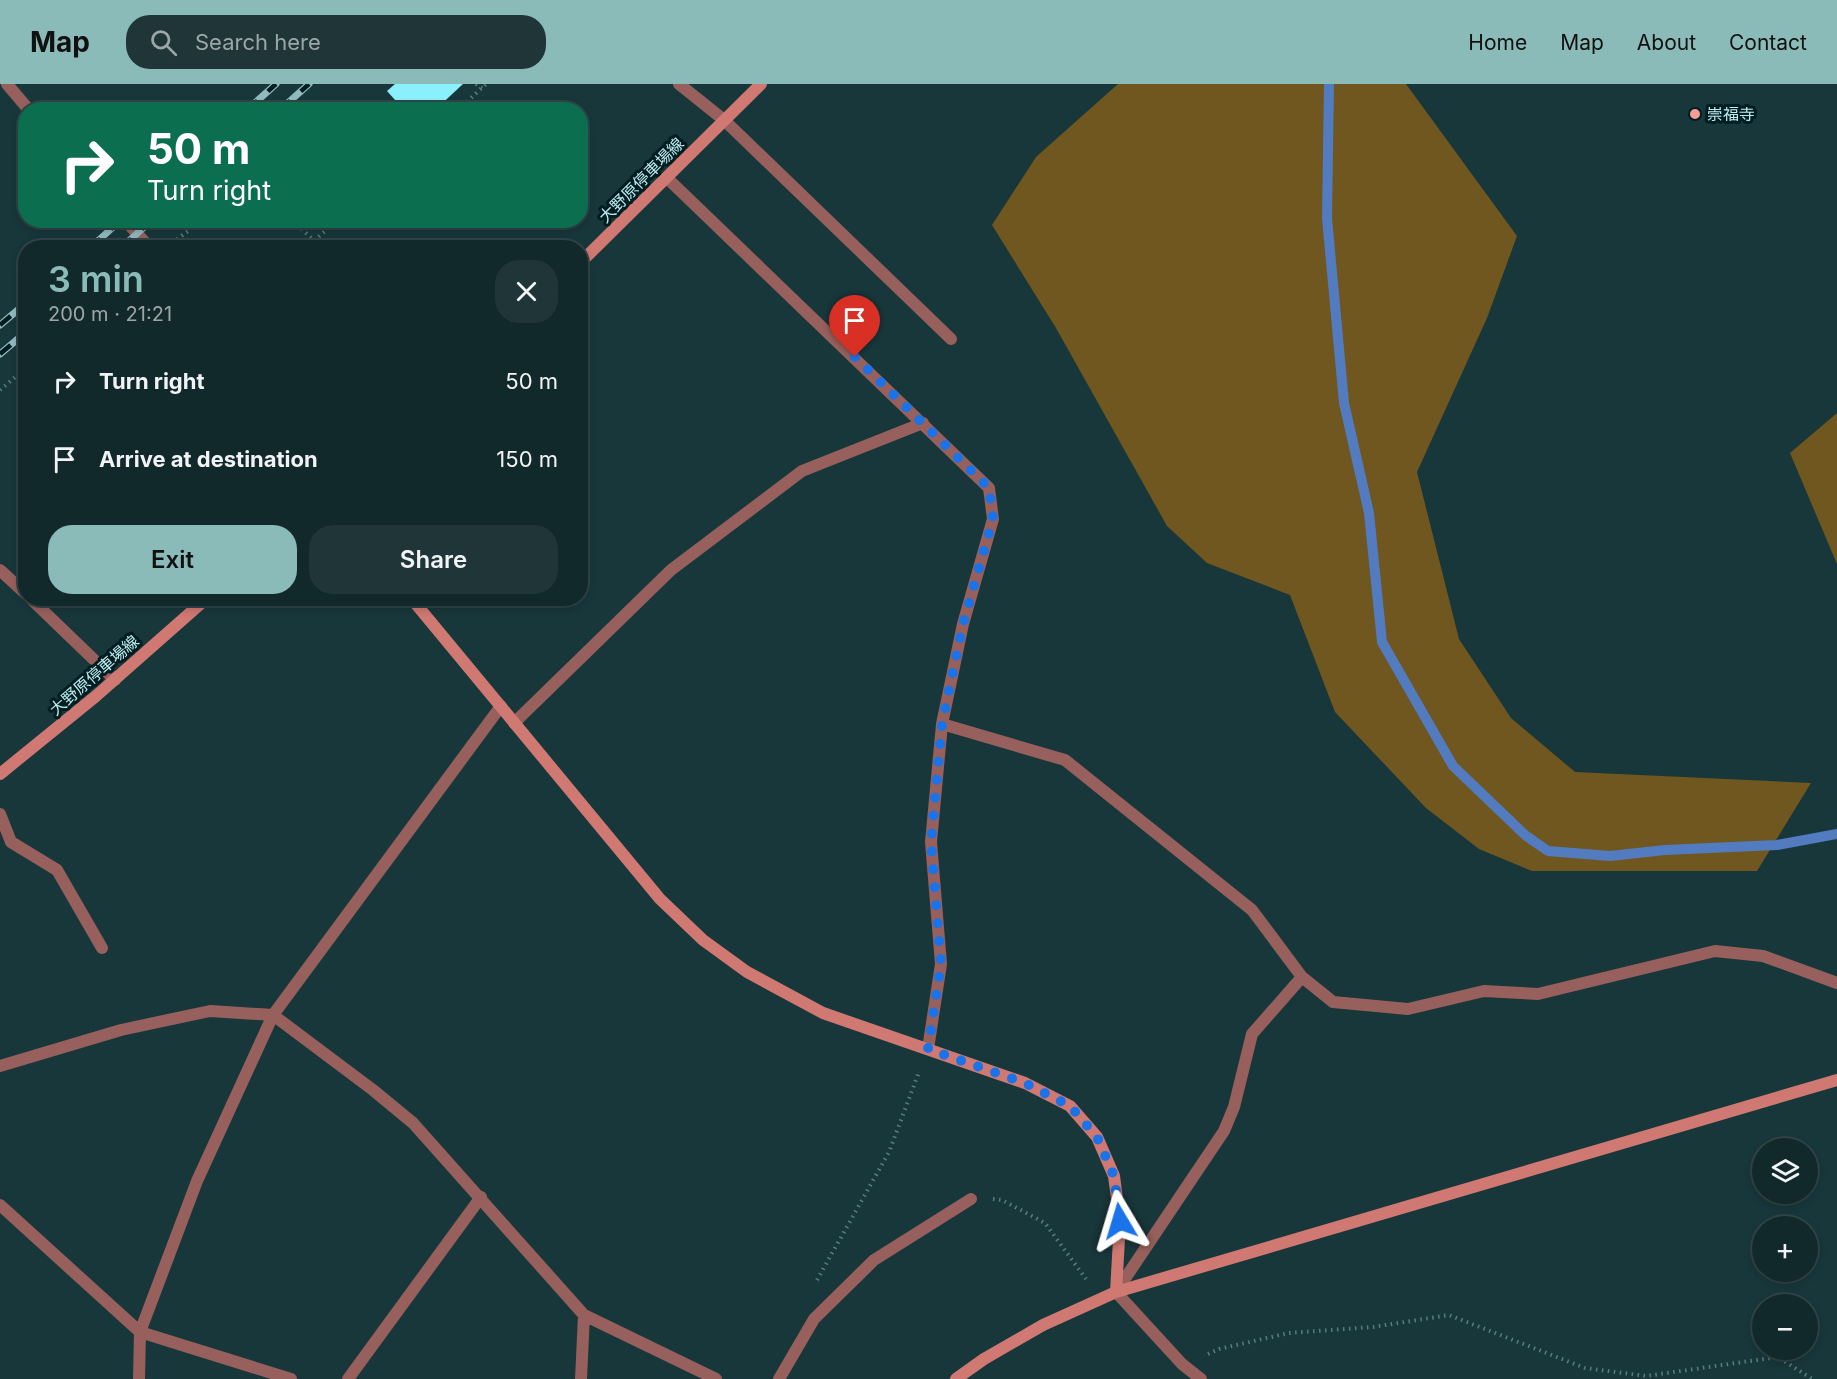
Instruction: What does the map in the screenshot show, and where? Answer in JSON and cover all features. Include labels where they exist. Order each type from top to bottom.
[{"type":"street","points":[[7,84],[22,102]]},
{"type":"street","points":[[679,84],[724,120],[951,339]]},
{"type":"street","name":"大野原停車場線","points":[[588,255],[761,84]]},
{"type":"street","points":[[667,178],[989,488],[993,519],[963,624],[942,724],[931,842],[941,964],[928,1049]]},
{"type":"street","points":[[132,228],[143,240]]},
{"type":"street","points":[[514,723],[671,570],[802,471],[923,423]]},
{"type":"street","points":[[0,570],[18,587]]},
{"type":"street","points":[[38,606],[115,680]]},
{"type":"street","name":"大野原停車場線","points":[[0,774],[115,680],[198,606]]},
{"type":"street","points":[[418,606],[660,899],[702,940],[747,972],[823,1012],[1034,1087],[1070,1106],[1097,1137],[1114,1176],[1120,1221],[1116,1292],[1182,1364],[1201,1379]]},
{"type":"street","points":[[139,1379],[140,1332],[197,1181],[273,1015],[501,706]]},
{"type":"street","points":[[942,724],[1065,760],[1252,910],[1302,977],[1333,1002],[1408,1009],[1484,991],[1538,994],[1715,951],[1763,956],[1837,983]]},
{"type":"street","points":[[0,814],[11,842],[57,870],[102,948]]},
{"type":"street","points":[[1116,1292],[1224,1131],[1234,1107],[1252,1035],[1302,977]]},
{"type":"street","points":[[0,1066],[121,1030],[210,1011],[273,1015],[413,1123],[584,1315],[716,1379]]},
{"type":"street","points":[[956,1379],[984,1359],[1043,1324],[1116,1292],[1837,1080]]},
{"type":"street","points":[[348,1379],[481,1197]]},
{"type":"street","points":[[779,1379],[814,1319],[874,1260],[971,1198]]},
{"type":"street","points":[[0,1205],[140,1332],[291,1379]]},
{"type":"street","points":[[581,1379],[584,1315]]},
{"type":"path","points":[[476,84],[482,88]]},
{"type":"path","points":[[467,102],[486,84]]},
{"type":"path","points":[[176,240],[192,228]]},
{"type":"path","points":[[301,228],[313,240]]},
{"type":"path","points":[[315,240],[328,228]]},
{"type":"path","points":[[0,390],[18,375]]},
{"type":"path","points":[[814,1319],[816,1282],[889,1152],[928,1049]]},
{"type":"path","points":[[971,1198],[1002,1200],[1045,1223],[1100,1299]]},
{"type":"path","points":[[1182,1364],[1219,1349],[1289,1333],[1373,1327],[1449,1315],[1585,1368],[1646,1376],[1778,1357],[1812,1379]]},
{"type":"shaded area","points":[[1118,84],[1406,84],[1517,236],[1487,318],[1417,472],[1459,639],[1511,718],[1575,772],[1811,783],[1757,871],[1532,871],[1479,849],[1426,808],[1335,712],[1290,595],[1207,563],[1167,526],[1056,328],[992,225],[1036,157]]},
{"type":"shaded area","points":[[1837,413],[1837,564],[1790,453]]},
{"type":"building","points":[[395,84],[463,84],[444,102],[397,102],[387,91]]},
{"type":"waterway","points":[[1329,84],[1327,218],[1344,403],[1369,513],[1382,642],[1453,766],[1525,835],[1548,851],[1610,856],[1665,850],[1777,845],[1837,834]]},
{"type":"railway","points":[[256,102],[276,84]]},
{"type":"railway","points":[[289,102],[309,84]]},
{"type":"railway","points":[[99,240],[112,228]]},
{"type":"railway","points":[[130,240],[143,228]]},
{"type":"railway","points":[[0,325],[18,310]]},
{"type":"railway","points":[[0,354],[18,339]]},
{"type":"place","name":"崇福寺","points":[[1695,114]]},
{"type":"route","points":[[855,357],[989,488],[993,519],[963,624],[942,724],[931,842],[941,964],[928,1049],[1025,1083],[1070,1106],[1097,1137],[1114,1176],[1120,1221]]}]
